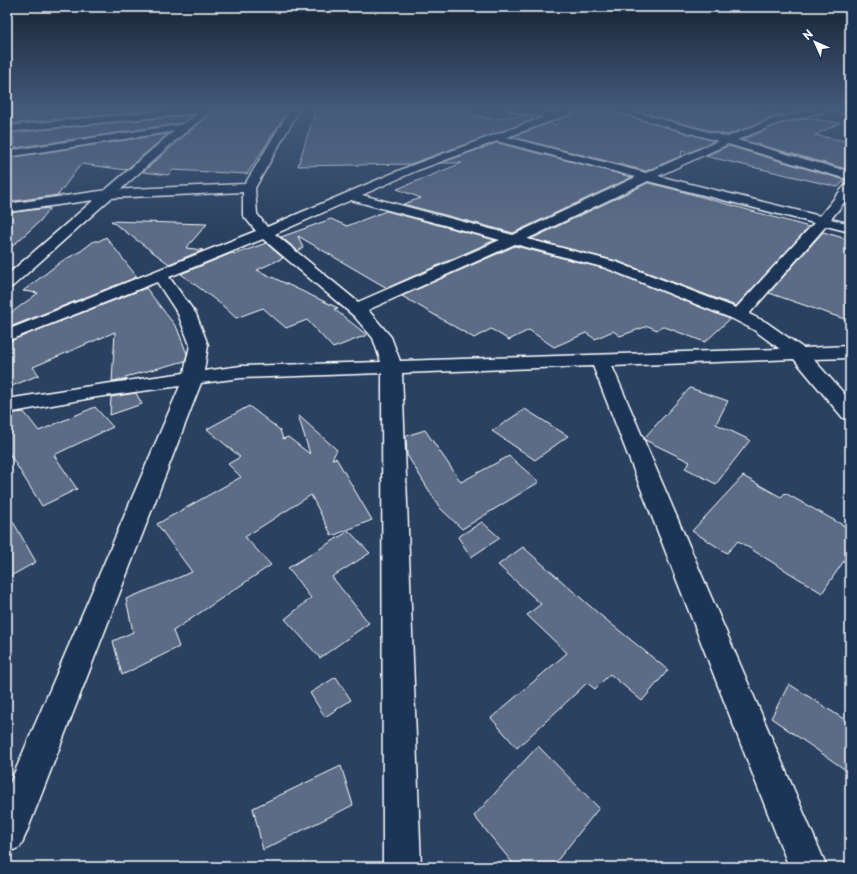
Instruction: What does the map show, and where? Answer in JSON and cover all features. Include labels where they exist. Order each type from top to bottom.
[{"type":"street","points":[[7,154],[43,149]]},
{"type":"street","points":[[7,283],[14,272],[161,149]]},
{"type":"street","points":[[271,149],[249,188],[250,215],[265,233],[356,309],[382,337],[392,367],[402,867]]},
{"type":"street","points":[[7,336],[265,233],[414,168],[468,149]]},
{"type":"street","points":[[539,149],[850,228]]},
{"type":"street","points":[[356,309],[515,239],[709,149]]},
{"type":"street","points":[[754,149],[850,176]]},
{"type":"street","points":[[739,315],[823,221],[850,187]]},
{"type":"street","points":[[7,208],[108,194],[249,188]]},
{"type":"street","points":[[350,196],[611,265],[739,315],[760,326],[799,354],[850,413]]},
{"type":"street","points":[[7,834],[193,378],[199,345],[187,314],[160,275]]},
{"type":"street","points":[[7,406],[97,391],[241,372],[850,352]]},
{"type":"street","points":[[600,360],[808,867]]},
{"type":"building","points":[[69,149],[151,149],[126,170],[81,164],[58,195],[7,202],[7,158]]},
{"type":"building","points":[[170,149],[263,149],[247,174],[173,170],[168,175],[143,172]]},
{"type":"building","points":[[303,149],[453,149],[411,164],[298,166]]},
{"type":"building","points":[[481,149],[520,149],[632,177],[513,233],[403,204],[421,198],[397,189],[462,163],[440,163]]},
{"type":"building","points":[[558,149],[697,149],[688,153],[682,151],[681,156],[646,171]]},
{"type":"building","points":[[722,149],[738,149],[845,180],[838,187],[705,156]]},
{"type":"building","points":[[774,149],[850,149],[850,170]]},
{"type":"building","points":[[648,183],[809,227],[736,306],[617,261],[531,239]]},
{"type":"building","points":[[50,208],[40,221],[7,251],[7,213]]},
{"type":"building","points":[[386,211],[495,240],[387,288],[298,236],[303,248],[298,251],[281,237],[331,219],[347,226]]},
{"type":"building","points":[[111,221],[207,224],[186,248],[203,250],[169,264]]},
{"type":"building","points":[[823,232],[850,240],[850,321],[769,293]]},
{"type":"building","points":[[106,237],[137,277],[7,328],[7,316],[38,293],[23,291],[62,261],[81,251],[94,241],[99,241]]},
{"type":"building","points":[[266,243],[283,258],[257,270],[338,308],[334,309],[367,335],[333,348],[307,320],[286,328],[263,308],[236,318],[222,305],[181,274],[232,253],[236,254]]},
{"type":"building","points":[[515,246],[606,269],[730,319],[705,342],[662,326],[657,330],[648,326],[620,336],[613,331],[595,339],[586,333],[554,347],[529,330],[509,340],[491,329],[474,338],[402,296]]},
{"type":"building","points":[[146,288],[177,328],[187,354],[185,361],[125,377],[127,379],[112,381],[115,332],[33,367],[39,375],[7,388],[7,342]]},
{"type":"building","points":[[690,388],[728,401],[716,424],[750,440],[716,484],[685,468],[690,462],[645,440],[644,438]]},
{"type":"building","points":[[136,393],[142,404],[110,415],[111,397]]},
{"type":"building","points":[[249,406],[280,430],[283,439],[288,437],[310,454],[298,415],[337,450],[332,459],[336,458],[372,520],[332,536],[311,495],[245,537],[271,565],[173,631],[179,647],[122,675],[113,641],[133,632],[126,599],[192,572],[157,524],[241,477],[228,464],[240,457],[207,429]]},
{"type":"building","points":[[95,407],[113,427],[54,455],[77,489],[42,506],[7,450],[7,414],[24,412],[39,431]]},
{"type":"building","points":[[525,409],[568,436],[535,460],[492,431]]},
{"type":"building","points":[[425,430],[461,482],[509,456],[539,482],[462,529],[440,508],[407,455],[406,436]]},
{"type":"building","points":[[743,476],[781,497],[785,493],[850,529],[850,552],[822,593],[738,541],[727,553],[692,531]]},
{"type":"building","points":[[7,511],[36,562],[7,578]]},
{"type":"building","points":[[482,522],[500,538],[471,557],[458,537]]},
{"type":"building","points":[[349,531],[370,553],[332,577],[369,623],[320,658],[285,619],[311,598],[288,568]]},
{"type":"building","points":[[523,547],[599,614],[668,670],[642,701],[610,674],[595,689],[587,683],[517,748],[491,718],[567,653],[527,615],[541,604],[498,565]]},
{"type":"building","points":[[336,677],[351,700],[325,717],[310,693]]},
{"type":"building","points":[[789,684],[850,723],[850,773],[771,718]]},
{"type":"building","points":[[538,746],[599,808],[552,867],[516,867],[474,816]]},
{"type":"building","points":[[341,766],[353,805],[263,850],[253,808]]}]
